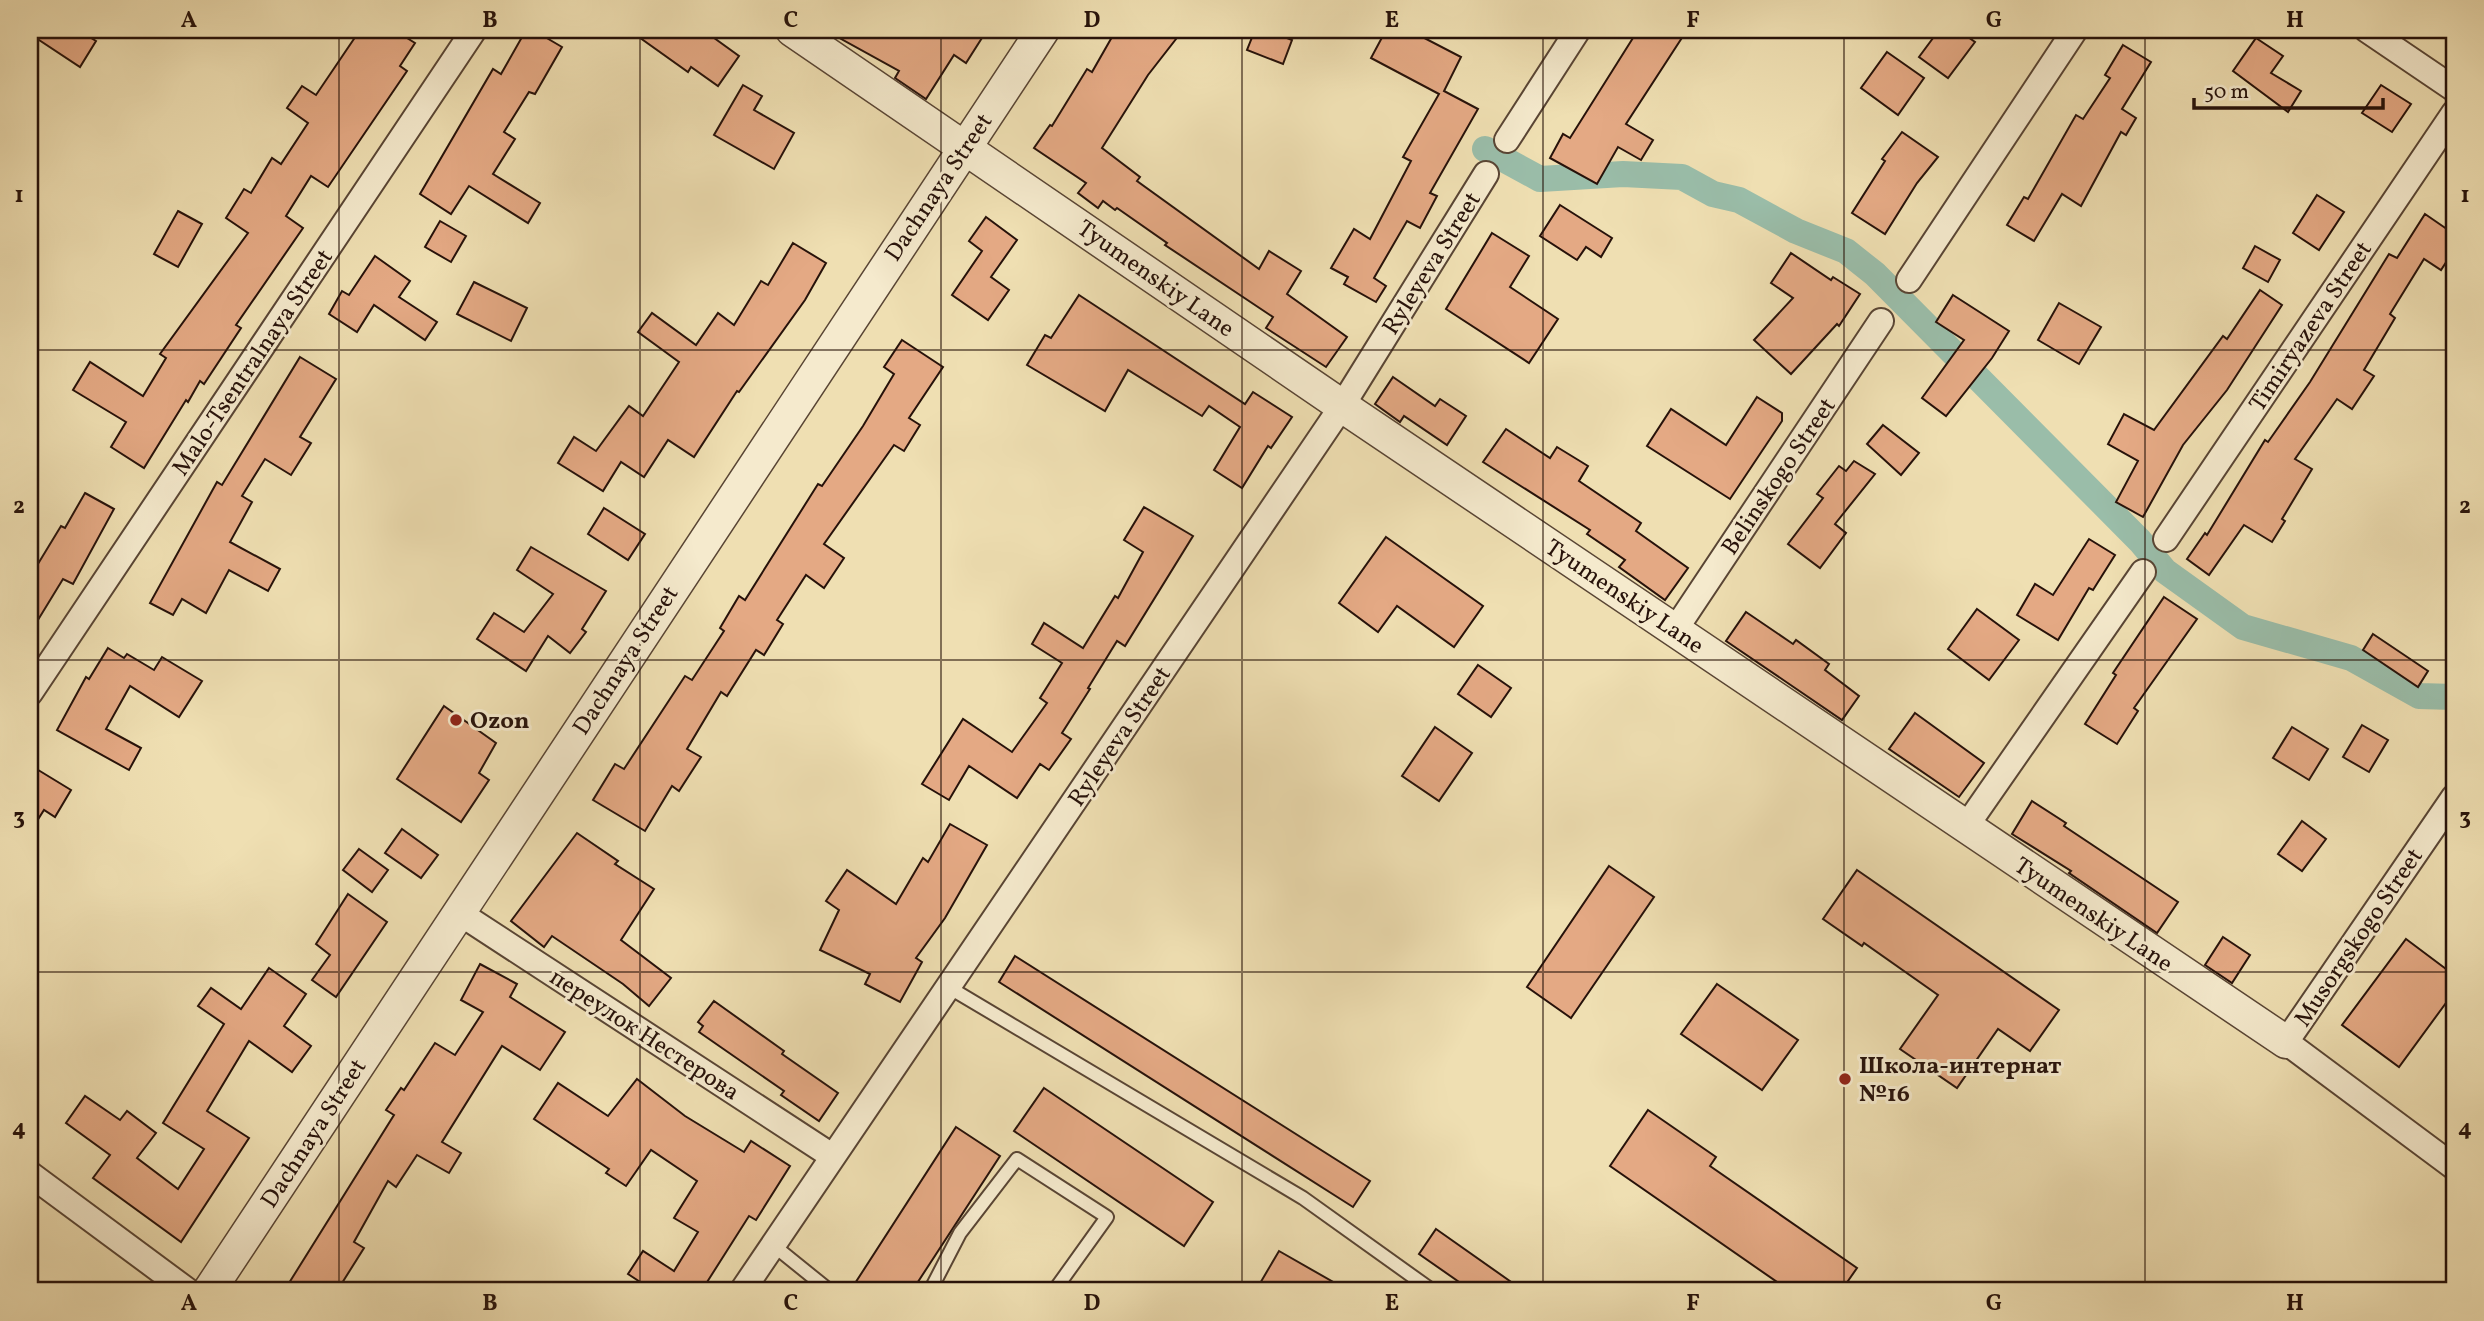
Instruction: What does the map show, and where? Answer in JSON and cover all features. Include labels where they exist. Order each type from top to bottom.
[{"type":"street","name":"Malo-Tsentralnaya Street","points":[[30,694],[474,30]]},
{"type":"street","name":"Tyumenskiy Lane","points":[[792,30],[1342,406],[2286,1042],[2454,1167]]},
{"type":"street","name":"Dachnaya Street","points":[[209,1291],[1043,30]]},
{"type":"street","points":[[1507,140],[1578,30]]},
{"type":"street","points":[[1909,281],[2076,30]]},
{"type":"street","points":[[2367,30],[2454,89]]},
{"type":"street","name":"Timiryazeva Street","points":[[2166,539],[2454,113]]},
{"type":"street","name":"Ryleyeva Street","points":[[742,1291],[832,1156],[950,988],[1342,406],[1486,174]]},
{"type":"street","name":"Belinskogo Street","points":[[1675,630],[1881,321]]},
{"type":"street","points":[[1965,828],[2143,572]]},
{"type":"street","name":"Musorgskogo Street","points":[[2286,1042],[2454,796]]},
{"type":"street","name":"переулок Нестерова","points":[[458,912],[832,1156]]},
{"type":"street","points":[[30,1174],[188,1291]]},
{"type":"lane","points":[[950,988],[1303,1198],[1433,1291]]},
{"type":"lane","points":[[930,1291],[960,1233],[1017,1159],[1107,1217],[1054,1291]]},
{"type":"lane","points":[[773,1245],[830,1291]]},
{"type":"building","points":[[30,30],[78,30],[96,41],[80,67],[30,34]]},
{"type":"building","points":[[360,30],[394,30],[415,43],[400,66],[407,71],[328,187],[311,176],[286,216],[303,228],[236,325],[241,328],[204,384],[200,381],[188,402],[186,400],[144,468],[111,447],[126,422],[73,390],[90,362],[143,396],[166,358],[160,354],[248,233],[226,218],[244,189],[251,193],[272,158],[281,164],[308,123],[287,108],[302,86],[316,95]]},
{"type":"building","points":[[526,30],[533,30],[562,47],[535,94],[529,92],[504,132],[515,139],[493,174],[540,203],[528,223],[469,186],[451,214],[420,194],[493,69],[501,74]]},
{"type":"building","points":[[629,30],[703,30],[739,56],[718,86],[691,67],[688,72]]},
{"type":"building","points":[[825,30],[987,30],[966,63],[954,55],[926,99],[895,78],[899,71]]},
{"type":"building","points":[[1116,30],[1183,30],[1148,75],[1102,148],[1140,177],[1137,181],[1259,269],[1269,251],[1301,271],[1287,294],[1347,337],[1326,367],[1266,328],[1273,317],[1165,245],[1167,243],[1117,208],[1115,210],[1103,201],[1098,208],[1078,193],[1086,183],[1034,148],[1050,125],[1052,126],[1087,69],[1092,72]]},
{"type":"building","points":[[1255,30],[1266,30],[1292,40],[1283,64],[1247,50]]},
{"type":"building","points":[[1386,30],[1409,30],[1461,57],[1444,91],[1478,109],[1430,193],[1437,196],[1420,228],[1407,221],[1374,278],[1386,286],[1376,302],[1344,284],[1348,277],[1331,268],[1354,229],[1370,239],[1411,161],[1403,157],[1439,94],[1371,58]]},
{"type":"building","points":[[1638,30],[1687,30],[1626,124],[1653,140],[1641,160],[1618,147],[1597,184],[1550,158],[1563,134],[1570,138]]},
{"type":"building","points":[[1939,30],[1958,30],[1975,42],[1948,78],[1919,57]]},
{"type":"building","points":[[2256,38],[2283,56],[2271,73],[2301,91],[2288,112],[2233,71]]},
{"type":"building","points":[[2123,45],[2151,62],[2122,109],[2136,118],[2126,135],[2121,132],[2081,206],[2062,194],[2034,241],[2007,225],[2024,197],[2028,199],[2076,115],[2083,119],[2110,78],[2105,75]]},
{"type":"building","points":[[1887,52],[1924,78],[1898,115],[1861,88]]},
{"type":"building","points":[[743,85],[762,96],[754,110],[794,133],[774,169],[714,135]]},
{"type":"building","points":[[2381,85],[2411,104],[2392,132],[2362,113]]},
{"type":"building","points":[[1902,132],[1938,157],[1917,183],[1885,234],[1852,213],[1885,161],[1882,159]]},
{"type":"building","points":[[2317,195],[2344,212],[2319,250],[2293,233]]},
{"type":"building","points":[[1560,205],[1612,238],[1601,257],[1586,247],[1577,260],[1540,236]]},
{"type":"building","points":[[178,211],[202,224],[178,267],[154,254]]},
{"type":"building","points":[[2425,214],[2454,234],[2454,250],[2441,270],[2424,259],[2390,314],[2395,318],[2364,370],[2374,376],[2352,409],[2337,399],[2295,459],[2312,469],[2282,519],[2285,521],[2272,542],[2244,525],[2209,575],[2187,559],[2205,533],[2207,535],[2265,440],[2268,442],[2310,382],[2389,254],[2397,258]]},
{"type":"building","points":[[986,217],[1017,240],[991,277],[1009,290],[988,320],[952,295],[982,251],[969,241]]},
{"type":"building","points":[[440,221],[466,236],[451,262],[425,247]]},
{"type":"building","points":[[1492,233],[1529,256],[1510,287],[1558,319],[1529,363],[1446,309]]},
{"type":"building","points":[[793,243],[826,263],[805,300],[739,392],[737,391],[694,457],[668,440],[644,477],[621,462],[603,491],[558,463],[574,437],[596,451],[629,406],[643,416],[679,362],[638,332],[652,313],[696,345],[718,313],[734,325],[761,281],[768,285]]},
{"type":"building","points":[[2255,246],[2280,260],[2268,282],[2243,268]]},
{"type":"building","points":[[1791,253],[1831,280],[1833,277],[1860,294],[1839,326],[1837,324],[1791,374],[1754,340],[1793,298],[1771,283]]},
{"type":"building","points":[[375,256],[410,281],[399,297],[437,322],[425,340],[374,305],[357,332],[329,314],[342,291],[349,295]]},
{"type":"building","points":[[474,282],[527,308],[511,341],[457,314]]},
{"type":"building","points":[[2260,290],[2282,305],[2227,390],[2183,445],[2143,517],[2116,502],[2138,461],[2108,444],[2124,414],[2154,430],[2223,336],[2227,339]]},
{"type":"building","points":[[1079,295],[1245,404],[1253,392],[1292,417],[1271,448],[1268,446],[1242,488],[1214,470],[1240,427],[1209,406],[1202,416],[1128,370],[1105,411],[1027,365],[1045,335],[1051,338]]},
{"type":"building","points":[[1953,295],[2009,331],[1992,358],[1946,416],[1922,398],[1964,340],[1936,322]]},
{"type":"building","points":[[2059,303],[2101,327],[2079,364],[2038,340]]},
{"type":"building","points":[[902,340],[943,367],[909,418],[920,425],[904,451],[894,445],[824,544],[844,558],[824,588],[806,575],[777,620],[783,624],[764,655],[756,650],[727,696],[721,692],[687,749],[701,757],[679,791],[672,786],[645,831],[593,800],[615,764],[624,769],[685,676],[692,680],[724,631],[720,628],[739,596],[745,600],[818,484],[822,486],[863,426],[894,374],[884,367]]},
{"type":"building","points":[[300,357],[336,379],[300,437],[311,443],[291,475],[265,459],[242,496],[252,502],[230,542],[280,569],[268,591],[229,570],[206,613],[182,599],[173,615],[150,603],[217,482],[222,485]]},
{"type":"building","points":[[1393,377],[1435,406],[1440,399],[1466,416],[1447,445],[1404,416],[1400,422],[1375,404]]},
{"type":"building","points":[[1757,397],[1782,413],[1782,421],[1730,499],[1647,446],[1671,409],[1726,445]]},
{"type":"building","points":[[1883,425],[1919,453],[1901,475],[1867,444]]},
{"type":"building","points":[[1506,429],[1550,458],[1557,447],[1588,466],[1579,481],[1641,523],[1636,531],[1688,568],[1665,600],[1619,567],[1625,560],[1587,534],[1590,530],[1483,462]]},
{"type":"building","points":[[1854,461],[1875,474],[1835,524],[1846,533],[1820,568],[1788,544],[1823,498],[1817,494],[1839,466],[1846,471]]},
{"type":"building","points":[[85,493],[114,509],[73,584],[63,579],[30,633],[30,577],[61,526],[65,528]]},
{"type":"building","points":[[1144,507],[1193,536],[1125,646],[1117,641],[1088,688],[1090,689],[1062,733],[1071,739],[1049,770],[1040,764],[1017,798],[969,766],[949,800],[922,784],[963,719],[1012,752],[1047,703],[1040,698],[1062,663],[1032,644],[1044,623],[1083,648],[1115,596],[1118,598],[1143,552],[1124,540]]},
{"type":"building","points":[[604,508],[645,534],[628,560],[588,534]]},
{"type":"building","points":[[1386,537],[1483,606],[1454,647],[1397,606],[1378,632],[1339,603]]},
{"type":"building","points":[[2089,539],[2115,555],[2093,590],[2089,588],[2058,640],[2017,615],[2035,584],[2053,595]]},
{"type":"building","points":[[531,547],[606,591],[582,629],[586,632],[570,653],[548,636],[526,671],[477,639],[494,613],[524,632],[553,594],[517,570]]},
{"type":"building","points":[[2164,597],[2197,619],[2134,708],[2138,711],[2117,744],[2085,724],[2116,675],[2113,673]]},
{"type":"building","points":[[1977,609],[2019,640],[1989,680],[1948,649]]},
{"type":"building","points":[[1746,612],[1793,644],[1796,640],[1829,664],[1825,670],[1859,696],[1842,720],[1726,641]]},
{"type":"building","points":[[2373,634],[2428,671],[2418,687],[2363,650]]},
{"type":"building","points":[[108,648],[124,658],[127,654],[154,670],[162,657],[202,681],[179,717],[130,686],[106,729],[141,748],[129,770],[57,730],[86,677],[89,679]]},
{"type":"building","points":[[1478,665],[1511,688],[1491,717],[1458,694]]},
{"type":"building","points":[[444,706],[496,743],[479,773],[489,780],[461,822],[397,779]]},
{"type":"building","points":[[1915,713],[1984,763],[1959,797],[1889,749]]},
{"type":"building","points":[[2362,725],[2388,740],[2369,772],[2343,757]]},
{"type":"building","points":[[1435,727],[1472,753],[1439,801],[1402,776]]},
{"type":"building","points":[[2292,727],[2328,749],[2309,780],[2273,758]]},
{"type":"building","points":[[30,765],[71,790],[55,817],[44,810],[30,832]]},
{"type":"building","points":[[2032,801],[2066,823],[2064,826],[2178,902],[2157,933],[2069,873],[2071,871],[2012,834]]},
{"type":"building","points":[[2302,821],[2326,839],[2302,871],[2278,854]]},
{"type":"building","points":[[950,824],[987,845],[945,918],[916,958],[922,962],[900,1002],[865,984],[870,974],[820,950],[839,910],[826,901],[847,870],[896,904],[923,858],[928,862]]},
{"type":"building","points":[[402,829],[438,855],[421,878],[385,853]]},
{"type":"building","points":[[577,833],[618,861],[615,864],[654,889],[621,940],[671,978],[649,1006],[623,984],[552,936],[544,947],[511,921]]},
{"type":"building","points":[[359,849],[388,870],[372,892],[343,870]]},
{"type":"building","points":[[1609,866],[1654,897],[1571,1018],[1527,987]]},
{"type":"building","points":[[1857,870],[2059,1010],[2030,1051],[1998,1029],[1957,1088],[1900,1049],[1938,995],[1864,943],[1862,946],[1823,919]]},
{"type":"building","points":[[348,894],[387,922],[336,997],[312,980],[330,955],[316,944]]},
{"type":"building","points":[[2223,937],[2250,955],[2232,983],[2205,965]]},
{"type":"building","points":[[2406,939],[2454,975],[2454,992],[2399,1067],[2342,1025]]},
{"type":"building","points":[[1015,956],[1370,1181],[1353,1207],[999,982]]},
{"type":"building","points":[[480,964],[517,984],[510,997],[565,1032],[540,1070],[502,1046],[442,1142],[461,1153],[449,1173],[417,1155],[396,1187],[388,1181],[354,1242],[364,1248],[337,1291],[284,1291],[394,1115],[386,1110],[401,1088],[404,1090],[435,1043],[455,1055],[483,1012],[461,1000]]},
{"type":"building","points":[[269,968],[306,994],[284,1026],[311,1046],[292,1072],[249,1041],[207,1111],[249,1138],[181,1242],[93,1178],[110,1155],[66,1123],[85,1096],[120,1120],[127,1111],[156,1133],[137,1158],[178,1189],[204,1149],[163,1123],[224,1024],[198,1006],[211,988],[241,1009]]},
{"type":"building","points":[[1717,984],[1798,1040],[1762,1090],[1681,1034]]},
{"type":"building","points":[[714,1001],[838,1093],[819,1121],[781,1095],[784,1091],[699,1032],[703,1026],[698,1022]]},
{"type":"building","points":[[637,1079],[685,1116],[744,1152],[751,1141],[790,1166],[756,1220],[749,1216],[702,1290],[704,1291],[654,1291],[628,1274],[643,1251],[674,1271],[698,1232],[674,1218],[697,1181],[651,1150],[626,1186],[606,1173],[609,1169],[534,1119],[558,1083],[608,1116]]},
{"type":"building","points":[[1044,1088],[1213,1202],[1184,1246],[1014,1131]]},
{"type":"building","points":[[1648,1110],[1716,1157],[1710,1166],[1857,1268],[1841,1291],[1790,1291],[1610,1166]]},
{"type":"building","points":[[956,1127],[1000,1156],[912,1291],[850,1291]]},
{"type":"building","points":[[1436,1229],[1524,1291],[1472,1291],[1419,1254]]},
{"type":"building","points":[[1279,1251],[1349,1291],[1270,1291],[1259,1285]]},
{"type":"waterway","points":[[1485,149],[1540,179],[1623,174],[1682,177],[1713,194],[1739,200],[1796,231],[1846,251],[1875,274],[2140,541],[2165,571],[2243,627],[2351,658],[2419,696],[2454,697]]},
{"type":"place","name":"Ozon","points":[[456,720]]},
{"type":"place","name":"Школа-интернат №16","points":[[1845,1079]]}]
